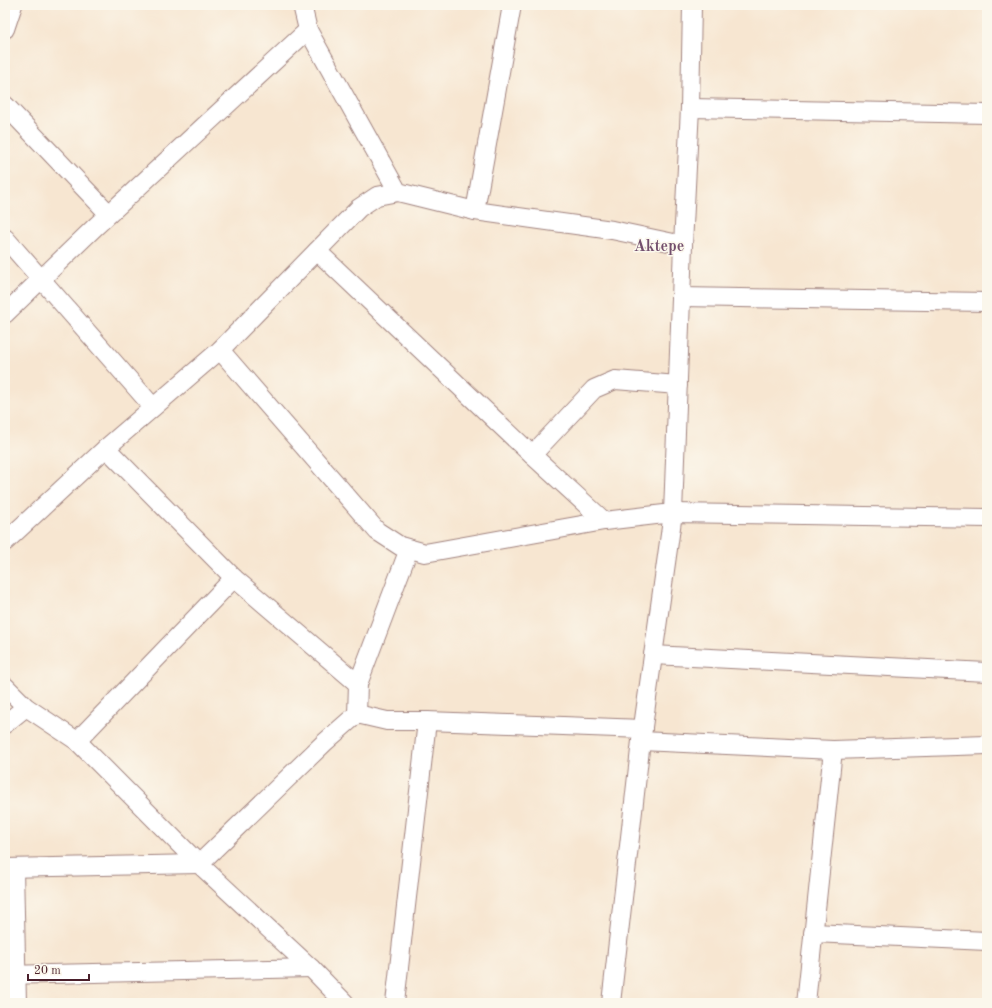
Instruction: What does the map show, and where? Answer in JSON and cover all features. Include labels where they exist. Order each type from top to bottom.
[{"type":"street","points":[[5,29],[13,5]]},
{"type":"street","points":[[302,5],[308,30],[398,192]]},
{"type":"street","points":[[475,211],[512,5]]},
{"type":"street","points":[[611,1003],[642,735],[673,513],[683,245],[690,108],[692,5]]},
{"type":"street","points":[[5,314],[109,214],[308,30]]},
{"type":"street","points":[[5,104],[109,214]]},
{"type":"street","points":[[690,108],[987,114]]},
{"type":"street","points":[[5,542],[106,448],[220,350],[359,208],[377,196],[398,192],[475,211],[612,230],[683,245]]},
{"type":"street","points":[[5,238],[153,407]]},
{"type":"street","points":[[317,251],[532,455],[604,521]]},
{"type":"street","points":[[681,297],[987,302]]},
{"type":"street","points":[[220,350],[377,531],[400,546],[425,553],[604,521],[673,513],[987,518]]},
{"type":"street","points":[[532,455],[594,389],[615,380],[678,385]]},
{"type":"street","points":[[106,448],[234,578],[358,684]]},
{"type":"street","points":[[17,1003],[11,974],[10,868],[200,864],[324,743],[357,714],[358,684],[409,549]]},
{"type":"street","points":[[77,741],[234,578]]},
{"type":"street","points":[[653,655],[987,672]]},
{"type":"street","points":[[5,686],[26,707],[77,741],[200,864],[311,968],[345,1003]]},
{"type":"street","points":[[5,724],[26,707]]},
{"type":"street","points":[[357,714],[387,722],[427,721],[642,735],[832,750],[987,745]]},
{"type":"street","points":[[396,1003],[427,721]]},
{"type":"street","points":[[806,1003],[832,750]]},
{"type":"street","points":[[813,933],[987,941]]},
{"type":"street","points":[[11,974],[311,968]]},
{"type":"district","name":"Aktepe","points":[[659,245]]}]
